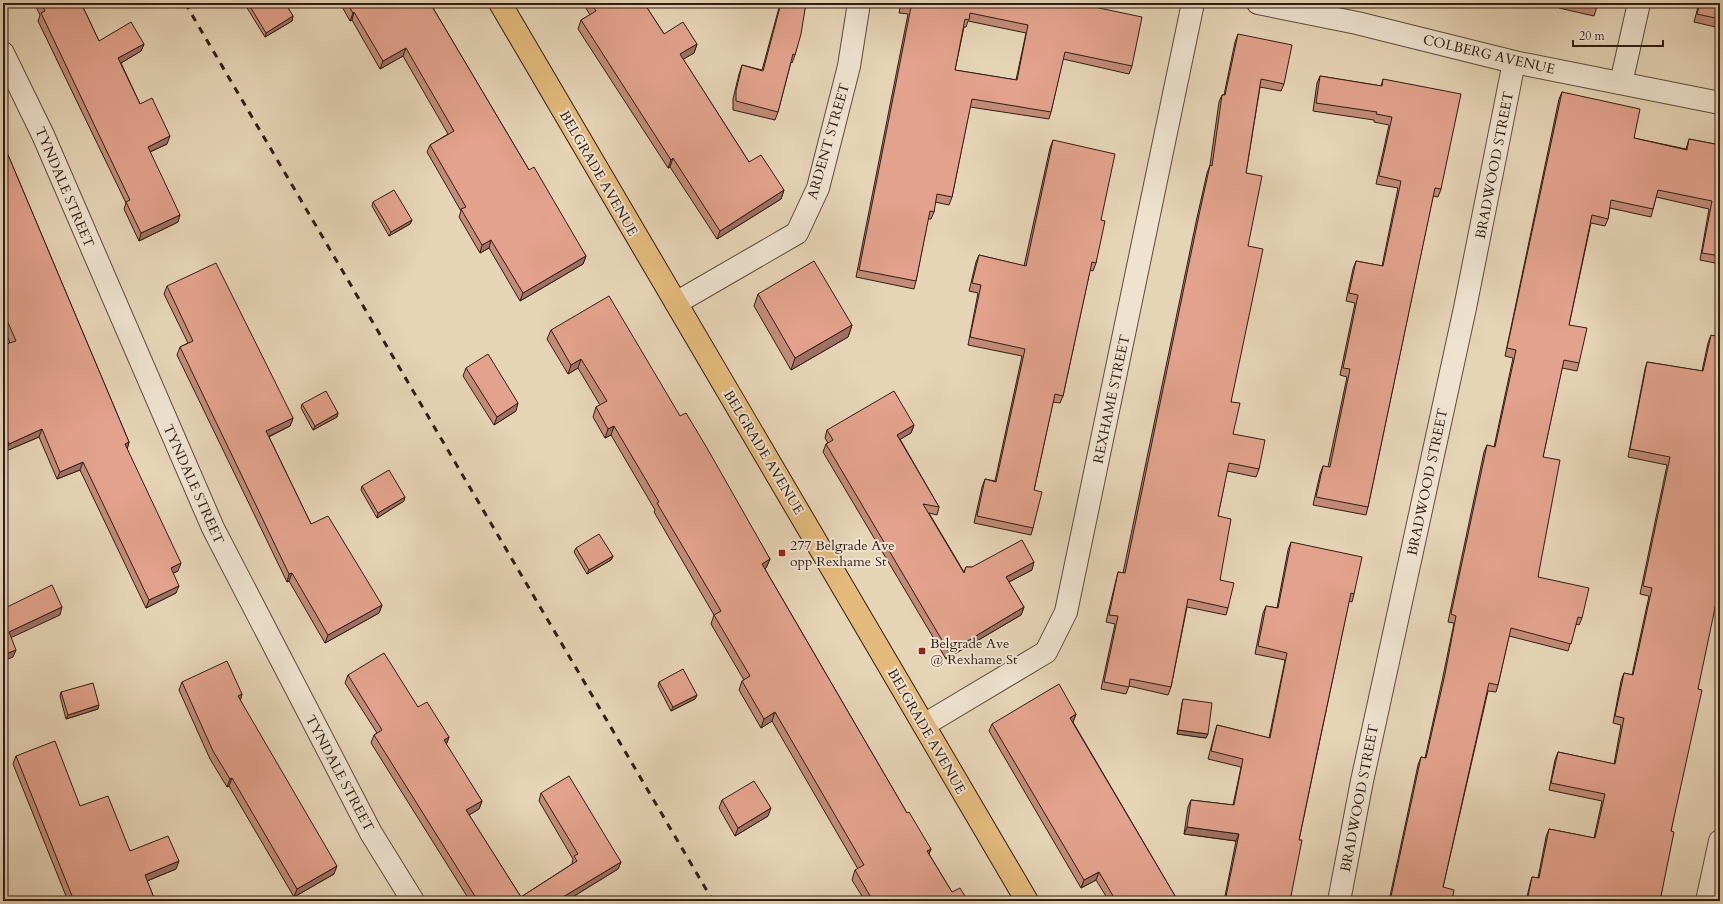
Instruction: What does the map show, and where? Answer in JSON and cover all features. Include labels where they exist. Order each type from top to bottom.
[{"type":"main road","name":"BELGRADE AVENUE","points":[[500,3],[1027,901]]},
{"type":"street","name":"ARDENT STREET","points":[[676,303],[797,232],[818,188],[849,66],[859,3]]},
{"type":"street","name":"REXHAME STREET","points":[[924,725],[1046,652],[1066,612],[1193,3]]},
{"type":"street","name":"COLBERG AVENUE","points":[[1258,3],[1357,23],[1514,62],[1720,103]]},
{"type":"street","points":[[1621,83],[1639,3]]},
{"type":"street","name":"TYNDALE STREET","points":[[3,53],[43,135],[213,528],[371,834],[413,901]]},
{"type":"street","name":"BRADWOOD STREET","points":[[1339,901],[1365,765],[1465,308],[1514,62]]},
{"type":"street","points":[[1707,901],[1720,841]]},
{"type":"building","points":[[41,3],[81,3],[99,41],[131,22],[144,44],[118,58],[140,104],[152,98],[170,136],[148,147],[180,215],[141,233],[126,202],[130,200],[41,13],[45,11]]},
{"type":"building","points":[[248,3],[285,3],[293,16],[266,33]]},
{"type":"building","points":[[347,3],[430,3],[529,170],[534,167],[586,256],[523,293],[491,240],[482,245],[461,209],[466,207],[430,145],[454,131],[406,48],[383,61],[354,12],[353,13]]},
{"type":"building","points":[[591,3],[644,3],[664,34],[683,22],[697,44],[680,54],[749,162],[761,155],[784,190],[720,231],[673,158],[671,160],[581,20],[596,11]]},
{"type":"building","points":[[781,3],[806,3],[801,34],[795,55],[793,54],[778,112],[736,101],[736,91],[742,65],[763,71]]},
{"type":"building","points":[[903,3],[1075,3],[1142,17],[1132,66],[1065,52],[1051,112],[972,99],[952,197],[937,194],[934,212],[930,211],[916,281],[859,270],[911,7],[902,5]],"holes":[[[970,13],[1028,25],[1017,80],[955,70],[965,19],[969,20]]]},
{"type":"building","points":[[1576,3],[1598,3],[1597,8]]},
{"type":"building","points":[[1700,3],[1720,3],[1720,19],[1697,14]]},
{"type":"building","points":[[1238,34],[1292,45],[1284,84],[1261,79],[1246,173],[1262,176],[1248,246],[1263,249],[1231,402],[1240,403],[1233,434],[1265,440],[1259,469],[1229,463],[1218,516],[1231,519],[1220,580],[1234,583],[1228,608],[1188,599],[1171,687],[1130,679],[1129,687],[1104,682],[1118,616],[1109,615],[1118,572],[1125,573],[1199,215],[1210,165],[1212,166],[1222,95],[1225,95]]},
{"type":"building","points":[[1320,76],[1382,86],[1383,79],[1461,94],[1441,189],[1435,188],[1368,507],[1316,497],[1323,466],[1330,467],[1350,369],[1343,368],[1358,295],[1349,293],[1356,261],[1383,266],[1401,181],[1379,176],[1392,117],[1376,114],[1377,112],[1316,103]]},
{"type":"building","points":[[1562,92],[1640,109],[1634,138],[1687,150],[1689,139],[1720,145],[1720,256],[1702,253],[1712,201],[1658,190],[1653,209],[1611,200],[1608,219],[1592,215],[1569,325],[1587,328],[1579,363],[1564,360],[1543,457],[1560,460],[1538,577],[1589,588],[1582,618],[1578,617],[1571,644],[1511,628],[1498,685],[1489,683],[1443,887],[1454,890],[1452,901],[1390,901],[1421,757],[1426,758],[1445,674],[1456,616],[1451,614],[1487,445],[1495,447],[1516,350],[1507,348]]},
{"type":"building","points":[[1053,140],[1115,154],[1101,220],[1105,221],[1096,263],[1092,262],[1063,396],[1055,394],[1034,490],[1042,492],[1033,528],[977,516],[985,479],[996,482],[1025,349],[970,337],[981,285],[972,283],[979,255],[1026,266]]},
{"type":"building","points":[[3,143],[129,442],[125,444],[181,563],[171,568],[179,586],[149,600],[83,462],[60,472],[42,429],[9,444],[3,430],[3,345],[16,341],[3,311]]},
{"type":"building","points":[[394,190],[412,220],[391,232],[373,202]]},
{"type":"building","points":[[814,261],[852,325],[795,358],[758,294]]},
{"type":"building","points":[[216,263],[293,418],[266,431],[311,524],[328,516],[382,605],[328,635],[292,573],[289,574],[180,347],[193,341],[167,286]]},
{"type":"building","points":[[609,296],[680,416],[686,413],[707,448],[770,559],[762,564],[907,813],[909,812],[931,849],[927,851],[952,892],[960,888],[968,901],[873,901],[855,870],[864,865],[775,712],[764,719],[742,681],[750,676],[714,615],[721,611],[657,503],[659,502],[614,426],[608,429],[596,407],[607,401],[581,359],[571,365],[551,330]]},
{"type":"building","points":[[1711,335],[1720,337],[1720,584],[1698,689],[1702,690],[1671,831],[1674,832],[1660,901],[1527,901],[1532,877],[1539,878],[1549,829],[1595,838],[1605,794],[1551,783],[1558,752],[1615,764],[1624,718],[1615,716],[1624,673],[1633,675],[1652,588],[1643,586],[1670,457],[1630,449],[1647,362],[1703,371]]},
{"type":"building","points":[[488,354],[518,403],[497,417],[466,368]]},
{"type":"building","points":[[326,391],[338,413],[315,426],[302,404]]},
{"type":"building","points":[[894,391],[914,425],[897,435],[939,507],[923,504],[964,573],[966,567],[972,567],[1022,540],[1034,562],[1006,577],[1024,607],[949,652],[826,444],[833,440],[827,430]]},
{"type":"building","points":[[389,470],[405,497],[378,513],[362,486]]},
{"type":"building","points":[[599,534],[613,556],[589,570],[576,548]]},
{"type":"building","points":[[1291,542],[1362,557],[1354,594],[1351,593],[1317,753],[1299,840],[1302,840],[1290,901],[1225,901],[1239,834],[1187,827],[1191,800],[1234,805],[1243,759],[1211,751],[1217,725],[1270,738],[1287,653],[1258,646],[1266,606],[1278,608]]},
{"type":"building","points":[[52,585],[62,607],[9,632],[16,650],[3,655],[3,609]]},
{"type":"building","points":[[384,653],[418,707],[427,702],[449,737],[444,740],[482,801],[466,810],[521,897],[577,861],[574,856],[578,854],[541,793],[569,776],[621,862],[558,900],[559,901],[478,901],[374,735],[382,730],[348,675]]},
{"type":"building","points":[[227,661],[242,694],[238,696],[337,866],[297,889],[232,778],[230,779],[213,751],[182,682]]},
{"type":"building","points":[[683,669],[697,695],[673,707],[659,682]]},
{"type":"building","points":[[93,683],[99,705],[68,715],[61,692]]},
{"type":"building","points":[[1059,684],[1076,714],[1070,718],[1178,901],[1116,901],[1099,872],[1084,880],[992,724]]},
{"type":"building","points":[[1183,699],[1212,703],[1208,734],[1178,730]]},
{"type":"building","points":[[55,741],[80,806],[108,796],[130,851],[168,836],[179,861],[145,875],[154,898],[147,901],[74,901],[16,756]]},
{"type":"building","points":[[754,781],[771,808],[738,828],[722,800]]},
{"type":"railway","points":[[185,3],[713,901]]},
{"type":"place","name":"277 Belgrade Ave opp Rexhame St","points":[[782,553]]},
{"type":"place","name":"Belgrade Ave @ Rexhame St","points":[[922,651]]}]
